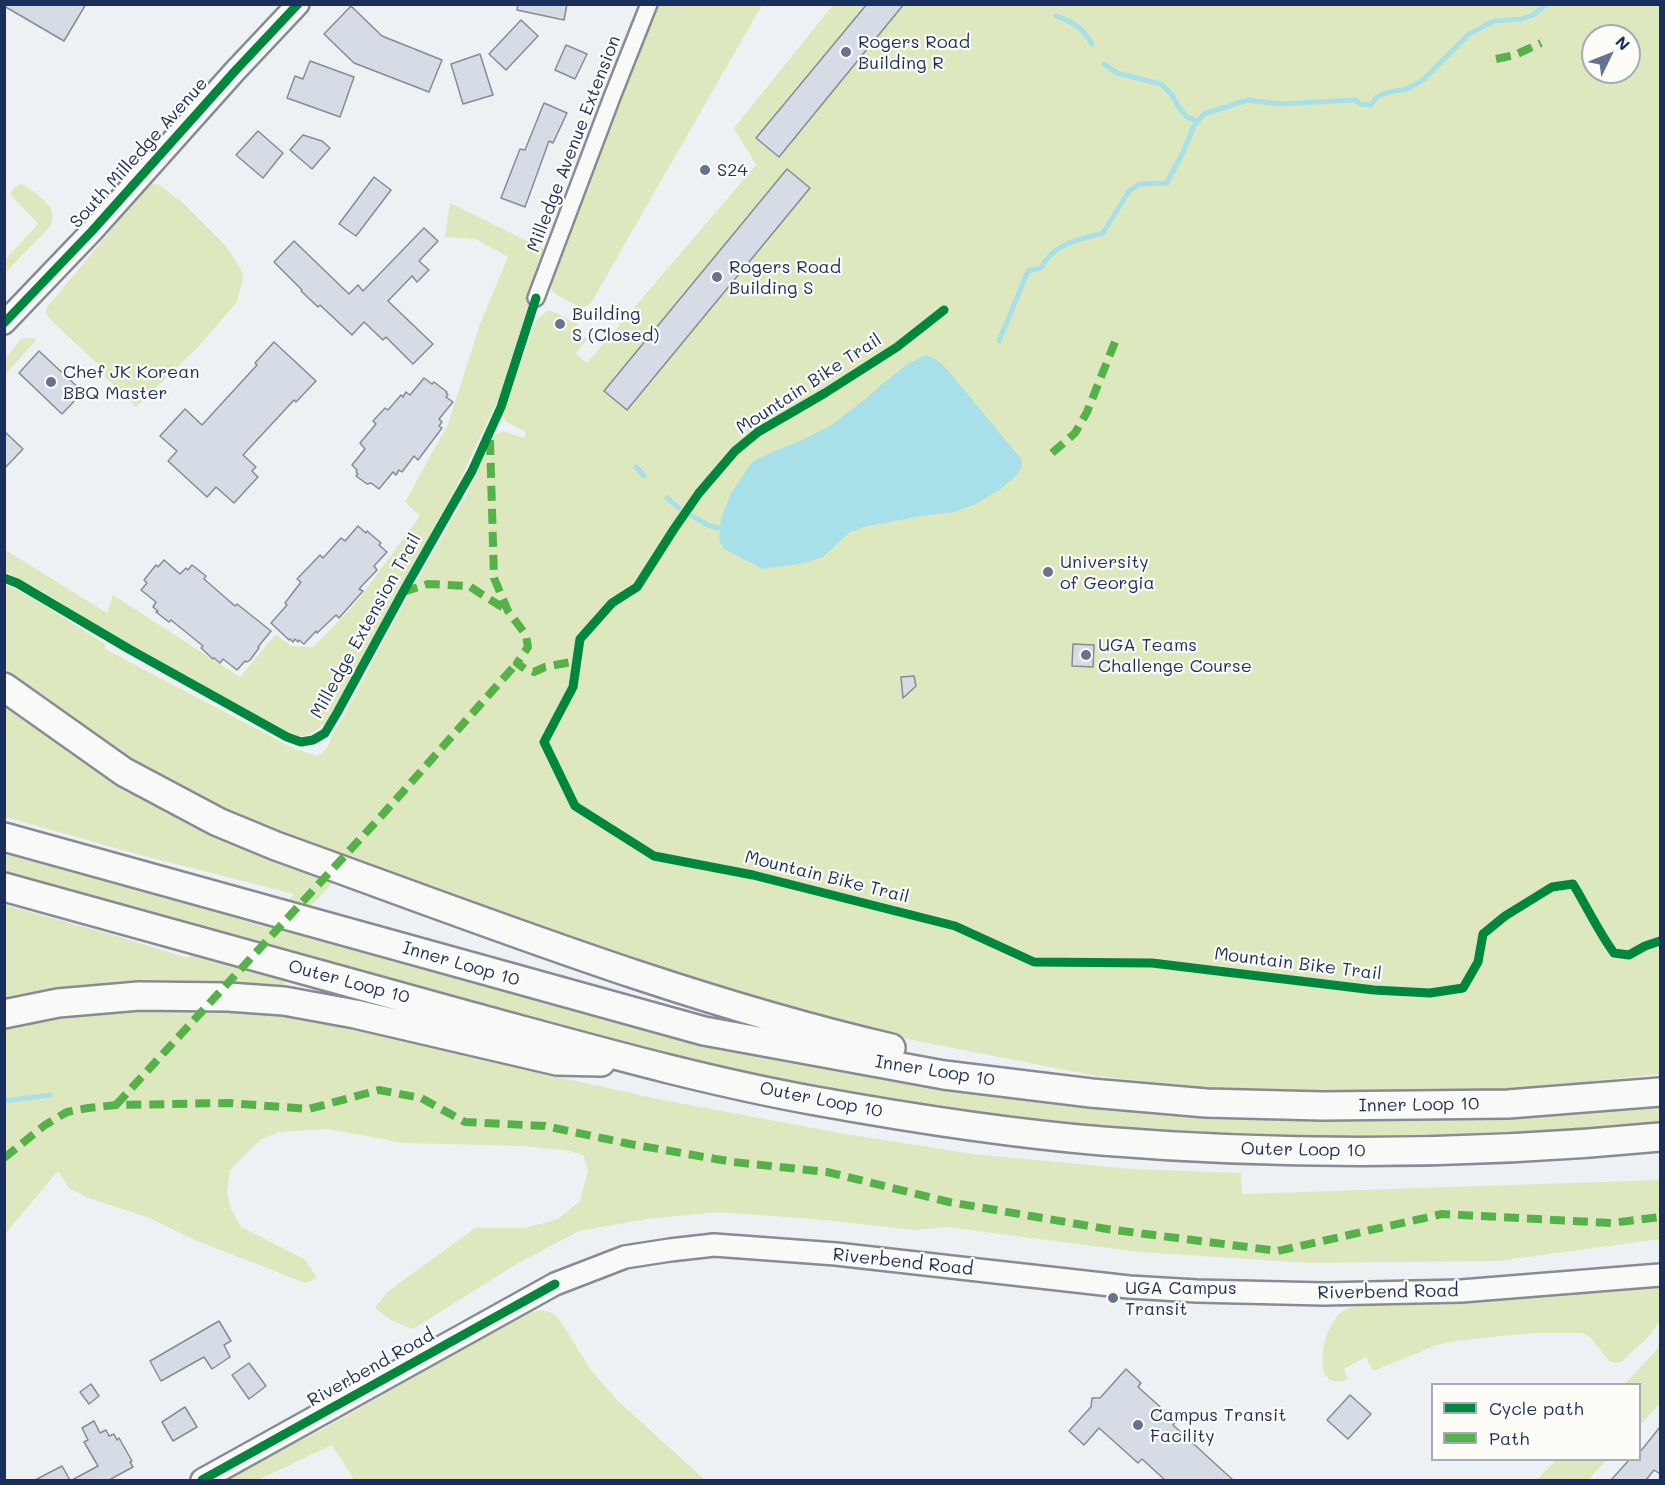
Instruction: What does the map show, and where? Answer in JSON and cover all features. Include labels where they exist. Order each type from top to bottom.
[{"type":"highway","points":[[4,687],[124,772],[218,822],[276,846],[658,983],[871,1044],[1091,1094]]},
{"type":"highway","name":"Inner Loop 10","points":[[4,837],[704,1031],[944,1075],[1091,1094],[1206,1104],[1322,1106],[1508,1104],[1660,1092]]},
{"type":"highway","name":"Outer Loop 10","points":[[4,887],[641,1062],[814,1100],[979,1127],[1098,1141],[1309,1152],[1582,1145],[1660,1137]]},
{"type":"highway","points":[[4,1014],[58,1003],[139,996],[228,997],[284,1001],[355,1014],[557,1061],[641,1062]]},
{"type":"street","name":"South Milledge Avenue","points":[[4,323],[92,231],[298,4]]},
{"type":"street","name":"Milledge Avenue Extension","points":[[536,298],[649,4]]},
{"type":"street","points":[[4,307],[27,299]]},
{"type":"street","name":"Riverbend Road","points":[[202,1480],[555,1284],[625,1257],[670,1250],[714,1245],[836,1254],[1129,1287],[1197,1291],[1324,1294],[1461,1291],[1660,1275]]},
{"type":"green space","points":[[658,5],[762,5],[591,303],[582,307],[565,300],[551,289],[555,266]]},
{"type":"green space","name":"University of Georgia","points":[[833,5],[1660,5],[1660,1074],[1527,1088],[1396,1093],[1206,1088],[1096,1076],[882,1034],[752,1002],[351,862],[291,929],[986,1092],[1660,1104],[1660,1127],[1444,1139],[1292,1139],[1170,1134],[1046,1123],[742,1074],[492,1010],[311,957],[257,1010],[296,1013],[465,1051],[544,1074],[658,1099],[840,1133],[973,1154],[1131,1169],[1241,1173],[1242,1194],[1660,1180],[1660,1239],[1498,1261],[1309,1263],[1140,1252],[946,1227],[915,1230],[719,1212],[648,1219],[579,1231],[520,1262],[413,1329],[392,1321],[375,1308],[387,1292],[475,1228],[525,1228],[558,1219],[580,1201],[588,1171],[584,1156],[570,1151],[524,1146],[404,1143],[328,1129],[279,1132],[260,1140],[230,1170],[227,1192],[231,1209],[241,1227],[306,1260],[317,1278],[305,1283],[195,1240],[147,1217],[91,1199],[69,1188],[58,1171],[5,1234],[5,1023],[140,983],[40,992],[5,1000],[5,905],[188,958],[215,931],[181,922],[178,924],[5,877],[5,848],[267,923],[294,894],[148,857],[5,817],[5,700],[155,801],[257,854],[313,873],[236,820],[112,755],[39,701],[5,668],[5,584],[29,596],[105,644],[105,649],[293,748],[317,756],[327,747],[407,598],[468,492],[494,435],[503,431],[524,438],[526,432],[506,422],[503,414],[537,319],[547,311],[552,311],[578,324],[575,330],[587,339],[576,354],[587,363],[756,165],[734,128]]},
{"type":"green space","points":[[21,184],[46,202],[51,209],[52,219],[49,228],[5,273],[5,260],[38,224],[11,195],[14,188]]},
{"type":"green space","points":[[150,184],[158,184],[183,203],[225,245],[240,267],[243,278],[237,302],[199,346],[136,407],[104,376],[106,372],[46,314],[47,307]]},
{"type":"green space","points":[[450,203],[546,250],[500,396],[453,494],[328,721],[316,731],[302,736],[292,735],[5,572],[4,549],[107,613],[113,595],[240,677],[276,634],[291,646],[313,647],[355,604],[420,516],[405,502],[448,424],[480,324],[508,257],[476,239],[445,237]]},
{"type":"green space","points":[[21,339],[36,340],[5,375],[5,359]]},
{"type":"green space","points":[[1660,1288],[1660,1321],[1648,1337],[1621,1362],[1609,1361],[1590,1337],[1582,1333],[1532,1333],[1437,1345],[1373,1371],[1366,1357],[1344,1369],[1348,1379],[1336,1382],[1328,1378],[1323,1369],[1324,1344],[1335,1320],[1344,1311],[1360,1305]]},
{"type":"green space","points":[[541,1310],[552,1313],[560,1320],[591,1370],[618,1401],[705,1480],[354,1480],[332,1445],[258,1480],[217,1480],[322,1430],[526,1313]]},
{"type":"green space","points":[[1660,1346],[1660,1403],[1641,1424],[1641,1383],[1626,1383]]},
{"type":"green space","points":[[1555,1461],[1606,1461],[1588,1480],[1537,1480]]},
{"type":"water","points":[[926,355],[946,368],[1022,460],[1022,467],[1017,475],[999,490],[974,505],[954,512],[867,526],[850,532],[823,557],[804,563],[763,569],[724,549],[719,539],[721,519],[731,493],[752,462],[830,426],[909,363]]},
{"type":"building","points":[[4,4],[86,4],[64,41]]},
{"type":"building","points":[[518,4],[567,4],[564,20],[517,10]]},
{"type":"building","name":"Rogers Road Building R","points":[[867,4],[904,4],[779,157],[756,138]]},
{"type":"building","points":[[351,6],[382,36],[442,60],[429,92],[354,63],[324,34]]},
{"type":"building","points":[[521,20],[538,36],[506,70],[489,54]]},
{"type":"building","points":[[566,45],[587,54],[575,79],[555,70]]},
{"type":"building","points":[[480,54],[493,95],[463,104],[451,64]]},
{"type":"building","points":[[310,61],[354,77],[340,117],[287,98],[295,76],[303,79]]},
{"type":"building","points":[[544,103],[567,113],[553,143],[549,141],[525,207],[501,198],[520,149],[525,150]]},
{"type":"building","points":[[258,131],[283,153],[263,178],[236,155]]},
{"type":"building","points":[[303,135],[322,141],[330,148],[312,169],[290,150]]},
{"type":"building","name":"Rogers Road Building S","points":[[787,169],[810,188],[627,410],[604,391]]},
{"type":"building","points":[[374,177],[391,190],[356,236],[339,224]]},
{"type":"building","points":[[424,228],[438,241],[419,261],[429,270],[417,282],[412,276],[388,301],[433,344],[413,364],[386,337],[383,340],[364,322],[352,335],[320,305],[318,307],[274,262],[294,241],[349,294],[358,285],[363,291]]},
{"type":"building","points":[[274,342],[316,381],[296,402],[294,400],[243,455],[256,467],[252,471],[258,477],[234,503],[216,487],[207,497],[168,461],[177,451],[160,436],[185,409],[202,425],[257,365],[255,363]]},
{"type":"building","name":"Chef JK Korean BBQ Master","points":[[39,351],[83,392],[62,414],[19,373]]},
{"type":"building","points":[[424,378],[447,392],[446,397],[453,402],[439,419],[442,422],[439,426],[442,428],[418,460],[414,456],[402,472],[399,470],[396,475],[393,472],[379,489],[371,483],[367,484],[356,476],[357,470],[352,465],[365,449],[360,443],[376,424],[373,421],[385,408],[388,410],[406,392],[410,395]]},
{"type":"building","points":[[4,431],[23,449],[4,469]]},
{"type":"building","points":[[358,526],[381,543],[379,545],[387,552],[374,566],[377,570],[359,589],[363,591],[339,618],[336,615],[304,644],[299,640],[298,642],[295,639],[293,642],[289,640],[271,623],[287,605],[285,603],[301,582],[297,579],[320,555],[323,558],[341,538],[345,541]]},
{"type":"building","points":[[164,560],[180,574],[192,565],[206,576],[204,579],[235,606],[237,604],[271,631],[250,660],[245,661],[237,670],[223,659],[220,663],[213,659],[201,648],[203,646],[171,620],[169,622],[156,612],[158,611],[153,607],[156,602],[141,590],[147,583],[144,580],[156,565],[158,567]]},
{"type":"building","points":[[1073,644],[1094,645],[1093,667],[1072,666]]},
{"type":"building","points":[[914,676],[916,686],[903,698],[901,677]]},
{"type":"building","points":[[219,1321],[231,1341],[224,1345],[230,1357],[212,1369],[204,1357],[161,1381],[150,1361]]},
{"type":"building","points":[[249,1363],[266,1386],[249,1399],[232,1375]]},
{"type":"building","name":"Campus Transit Facility","points":[[1126,1369],[1141,1383],[1138,1387],[1176,1421],[1173,1425],[1233,1480],[1165,1480],[1142,1459],[1138,1463],[1099,1428],[1084,1445],[1069,1431],[1091,1407],[1092,1398],[1100,1398]]},
{"type":"building","points":[[91,1384],[99,1396],[89,1404],[80,1392]]},
{"type":"building","points":[[1350,1395],[1371,1414],[1348,1439],[1327,1420]]},
{"type":"building","points":[[185,1407],[197,1427],[173,1441],[162,1422]]},
{"type":"building","points":[[94,1421],[100,1433],[106,1430],[109,1436],[114,1434],[117,1440],[119,1438],[133,1467],[109,1480],[72,1480],[98,1466],[84,1442],[88,1440],[82,1428]]},
{"type":"building","points":[[1660,1427],[1660,1474],[1654,1470],[1646,1480],[1611,1480],[1628,1461],[1641,1461],[1641,1451]]},
{"type":"building","points":[[62,1466],[70,1480],[35,1480]]},
{"type":"waterway","points":[[999,341],[1028,271],[1041,268],[1060,248],[1103,233],[1129,191],[1139,184],[1167,183],[1194,126],[1204,114],[1248,100],[1279,104],[1355,100],[1361,104],[1371,105],[1377,97],[1407,89],[1423,80],[1469,34],[1494,21],[1522,19],[1533,15],[1546,4]]},
{"type":"waterway","points":[[1056,16],[1077,26],[1092,44]]},
{"type":"waterway","points":[[1104,64],[1117,73],[1161,84],[1172,95],[1187,117],[1197,121]]},
{"type":"waterway","points":[[636,467],[644,476]]},
{"type":"waterway","points":[[667,498],[679,508]]},
{"type":"waterway","points":[[692,516],[710,526],[720,528]]},
{"type":"waterway","points":[[4,1101],[50,1095]]},
{"type":"marked path","points":[[1496,59],[1515,55],[1541,43]]},
{"type":"marked path","points":[[1052,453],[1075,433],[1087,412],[1115,342]]},
{"type":"marked path","points":[[490,440],[494,578],[508,611],[526,635],[528,647],[517,663],[534,672],[545,667],[576,661]]},
{"type":"marked path","points":[[403,592],[428,584],[469,586],[508,611]]},
{"type":"marked path","points":[[116,1105],[384,813],[517,663]]},
{"type":"marked path","points":[[4,1158],[45,1125],[67,1112],[88,1108],[116,1105],[229,1103],[309,1109],[379,1090],[421,1098],[465,1122],[545,1126],[733,1162],[827,1172],[949,1202],[1107,1229],[1278,1251],[1442,1214],[1612,1223],[1660,1217]]},
{"type":"cycle path","points":[[4,323],[92,231],[298,4]]},
{"type":"cycle path","name":"Milledge Extension Trail","points":[[4,578],[17,583],[129,649],[287,737],[301,742],[313,740],[325,733],[337,713],[472,471],[501,407],[536,298]]},
{"type":"cycle path","name":"Mountain Bike Trail","points":[[944,310],[897,347],[758,432],[735,451],[699,493],[637,587],[612,603],[580,639],[573,687],[544,742],[575,806],[654,856],[753,875],[955,926],[1034,962],[1152,963],[1374,990],[1430,993],[1463,988],[1478,962],[1483,934],[1505,916],[1552,887],[1573,884],[1614,953],[1629,955],[1660,941]]},
{"type":"cycle path","points":[[202,1480],[555,1284]]},
{"type":"place","name":"Rogers Road Building R","points":[[846,52]]},
{"type":"place","name":"S24","points":[[705,170]]},
{"type":"place","name":"Rogers Road Building S","points":[[717,277]]},
{"type":"place","name":"Building S (Closed)","points":[[560,324]]},
{"type":"place","name":"Chef JK Korean BBQ Master","points":[[51,382]]},
{"type":"place","name":"University of Georgia","points":[[1048,572]]},
{"type":"place","name":"UGA Teams Challenge Course","points":[[1086,655]]},
{"type":"place","name":"UGA Campus Transit","points":[[1113,1298]]},
{"type":"place","name":"Campus Transit Facility","points":[[1138,1425]]}]
